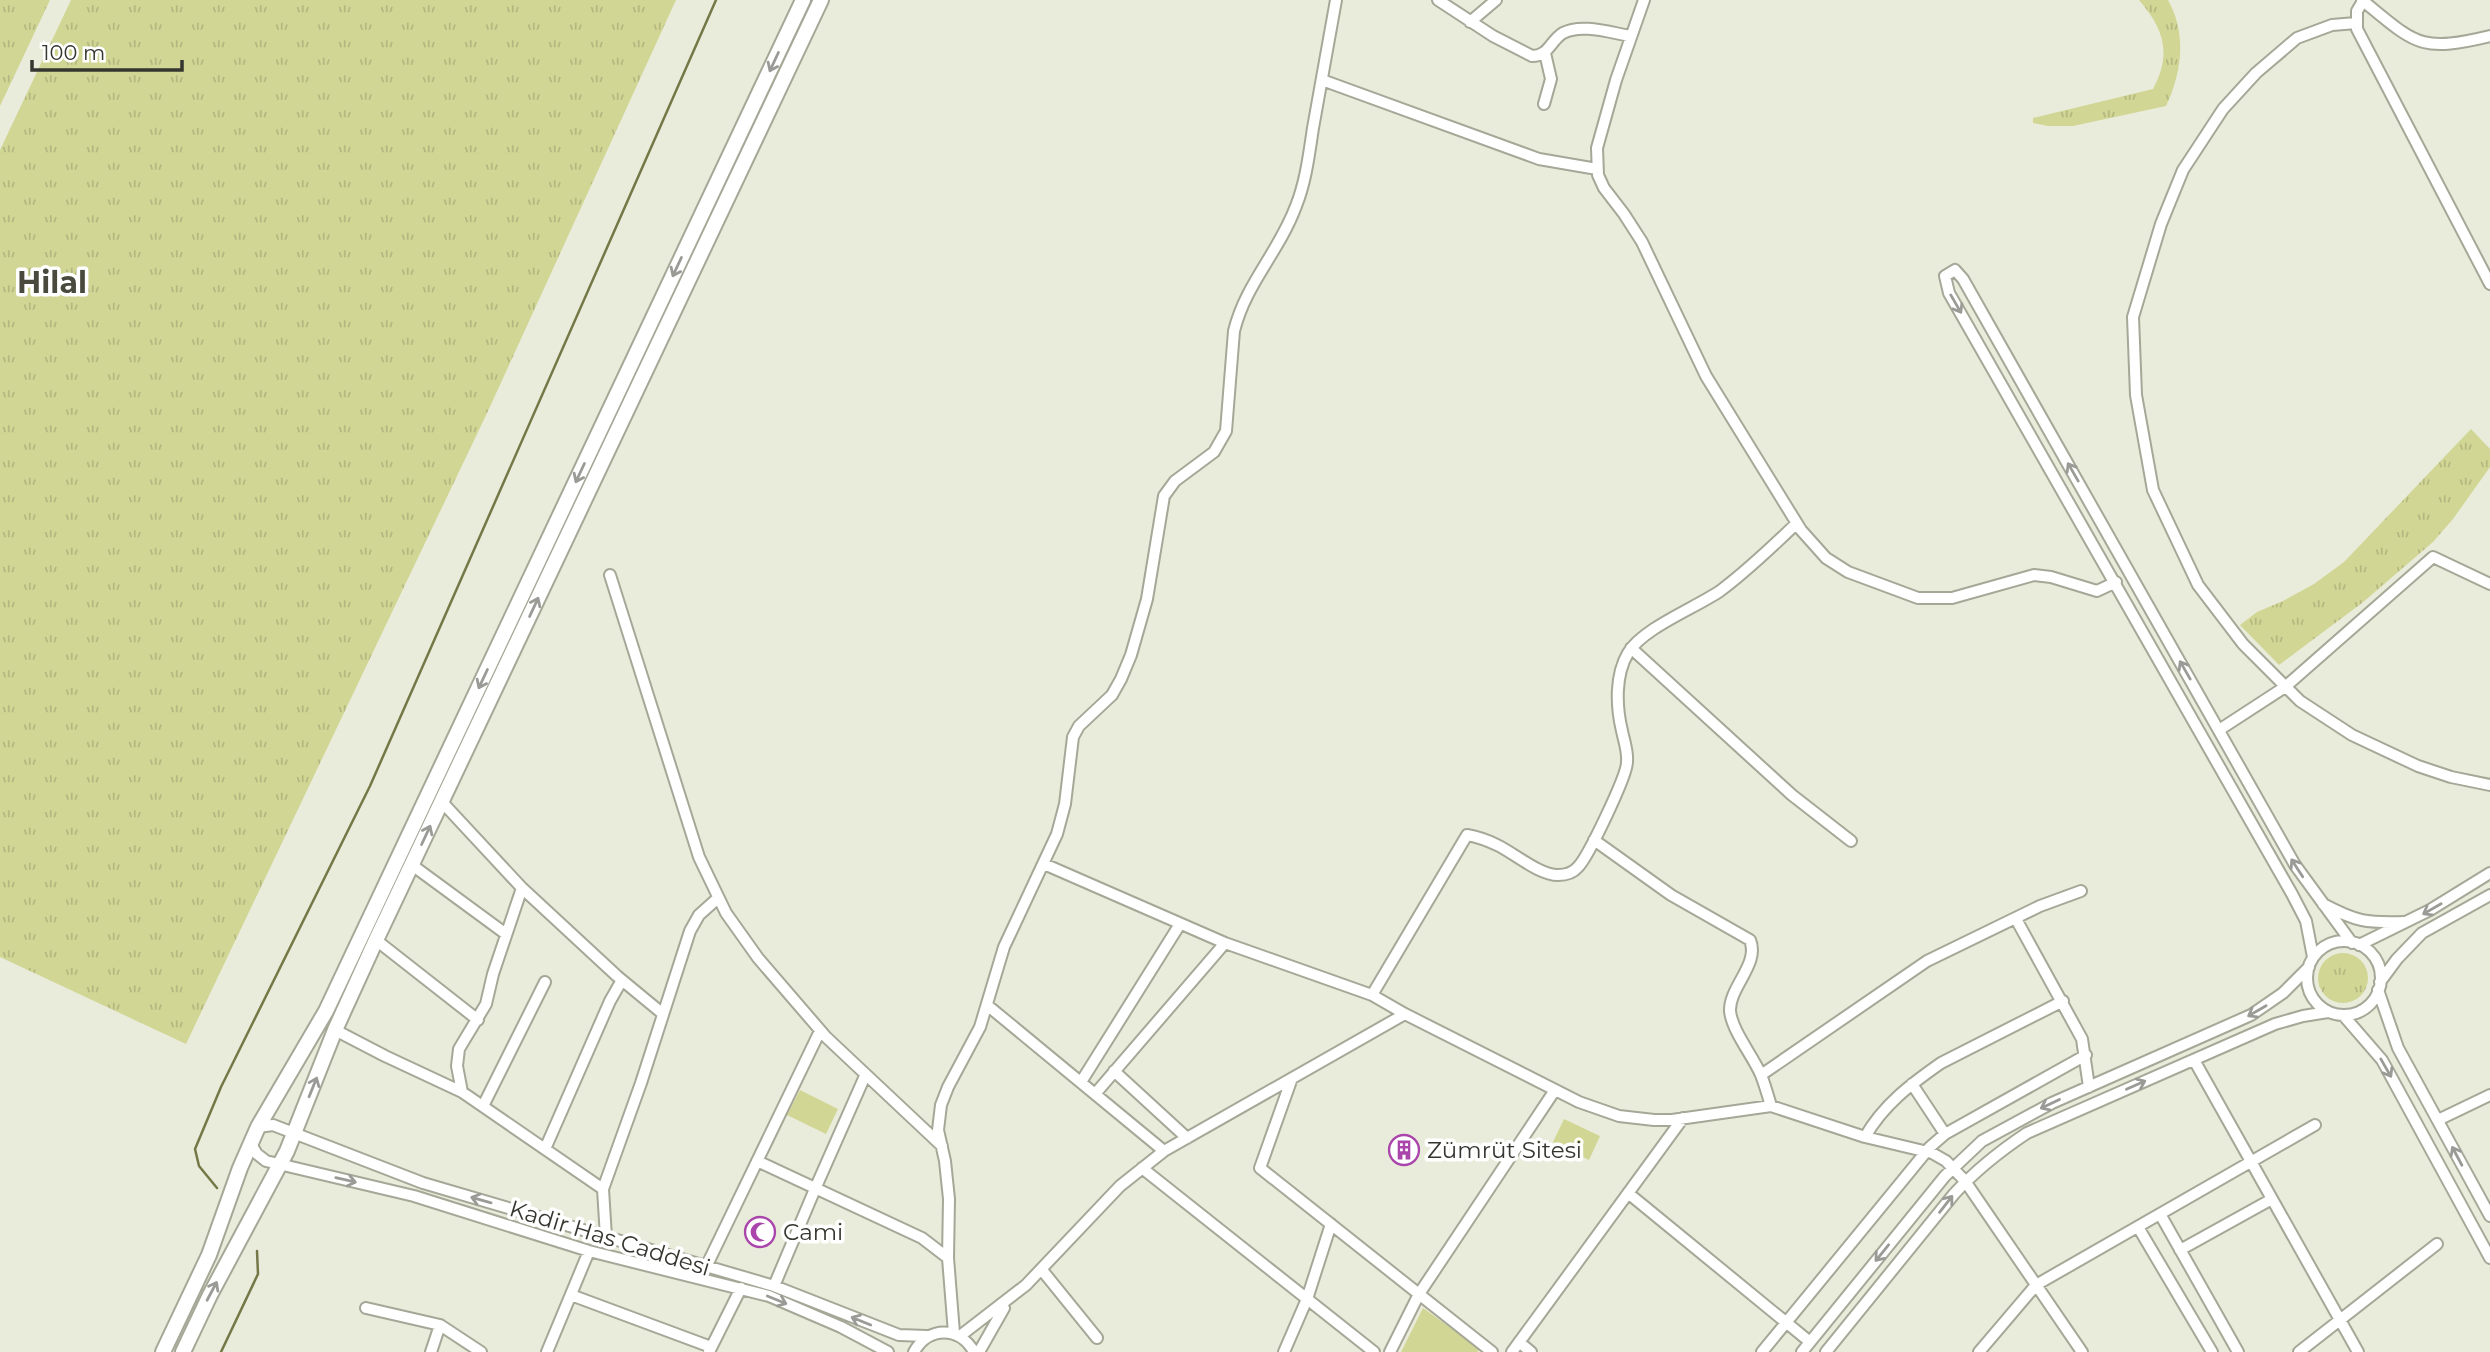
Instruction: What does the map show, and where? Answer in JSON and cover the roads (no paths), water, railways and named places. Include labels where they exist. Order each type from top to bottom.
[{"type":"main road","points":[[163,1352],[209,1255],[258,1127],[326,1010],[803,0]]},
{"type":"main road","points":[[183,1352],[294,1134],[335,1030],[376,940],[821,0]]},
{"type":"street","points":[[957,1335],[948,1258],[949,1199],[939,1122],[944,1096],[972,1045],[1004,947],[1061,820],[1073,737],[1079,726],[1112,695],[1134,646],[1147,599],[1164,496],[1175,481],[1214,452],[1226,431],[1234,331],[1249,289],[1283,234],[1298,203],[1336,0]]},
{"type":"street","points":[[1438,0],[1470,22],[1536,57],[1545,53],[1557,37],[1573,30],[1631,36]]},
{"type":"street","points":[[1470,22],[1496,0]]},
{"type":"street","points":[[1644,0],[1597,148],[1597,169],[1604,188],[1642,242],[1706,376],[1796,524],[1819,551],[1848,572],[1918,598],[1952,598],[2034,575],[2097,590],[2116,582]]},
{"type":"street","points":[[2490,36],[2449,45],[2422,42],[2405,35],[2362,1],[2357,11],[2357,29],[2490,284]]},
{"type":"street","points":[[2356,23],[2332,25],[2297,38],[2256,73],[2223,109],[2183,170],[2161,224],[2133,317],[2137,396],[2153,490],[2197,584],[2244,644],[2285,687],[2317,713],[2371,746],[2432,771],[2490,785]]},
{"type":"street","points":[[1544,104],[1551,79],[1545,53]]},
{"type":"street","points":[[1322,80],[1539,159],[1597,169]]},
{"type":"street","points":[[2328,1012],[2311,996],[2307,982],[2311,962],[2306,921],[2116,582],[1949,293],[1945,276],[1955,270],[1963,279],[2295,864],[2321,903],[2355,944],[2375,960],[2379,986],[2399,1048],[2490,1216]]},
{"type":"street","points":[[1372,995],[1467,835],[1494,843],[1525,862],[1559,875],[1577,868],[1626,771],[1627,755],[1619,718],[1618,696],[1623,664],[1632,648],[1644,635],[1725,587],[1796,524]]},
{"type":"street","points":[[2219,730],[2285,687],[2433,557],[2490,584]]},
{"type":"street","points":[[610,575],[699,857],[718,898],[747,944],[820,1031],[942,1146]]},
{"type":"street","points":[[1632,648],[1792,795],[1851,841]]},
{"type":"street","points":[[442,802],[522,888],[663,1014]]},
{"type":"street","points":[[1594,839],[1671,895],[1751,940],[1752,956],[1730,1012],[1761,1075],[1771,1106]]},
{"type":"street","points":[[1044,863],[1225,943],[1372,995],[1592,1108],[1619,1116],[1654,1120],[1771,1106],[1865,1138],[1938,1155],[1965,1181],[2082,1352]]},
{"type":"street","points":[[412,864],[506,934]]},
{"type":"street","points":[[1802,1352],[1953,1167],[1995,1133],[2251,1014],[2283,993],[2329,944],[2355,944],[2407,922],[2490,873]]},
{"type":"street","points":[[462,1092],[457,1075],[457,1058],[463,1041],[478,1020],[489,994],[493,974],[522,888]]},
{"type":"street","points":[[1761,1075],[1927,961],[2055,900],[2081,891]]},
{"type":"street","points":[[1826,1352],[1965,1181],[1993,1156],[2028,1133],[2275,1024],[2328,1012],[2343,1015],[2365,1008],[2397,959],[2422,933],[2490,895]]},
{"type":"street","points":[[606,1237],[603,1189],[693,925],[718,898]]},
{"type":"street","points":[[2321,903],[2345,916],[2368,923],[2407,922]]},
{"type":"street","points":[[2017,919],[2080,1034],[2086,1055],[2089,1087]]},
{"type":"street","points":[[1081,1082],[1180,924]]},
{"type":"street","points":[[376,940],[478,1020]]},
{"type":"street","points":[[1095,1094],[1225,943]]},
{"type":"street","points":[[545,1149],[610,1001],[622,980]]},
{"type":"street","points":[[483,1106],[545,982]]},
{"type":"street","points":[[1865,1138],[1883,1110],[1941,1063],[2063,1002]]},
{"type":"street","points":[[987,1004],[1164,1151]]},
{"type":"street","points":[[957,1335],[1010,1300],[1042,1270],[1120,1186],[1164,1151],[1405,1014]]},
{"type":"street","points":[[2343,1015],[2382,1060],[2490,1258]]},
{"type":"street","points":[[335,1030],[462,1092],[603,1189]]},
{"type":"street","points":[[706,1267],[820,1031]]},
{"type":"street","points":[[1762,1352],[1926,1151],[1945,1134],[2086,1055]]},
{"type":"street","points":[[2194,1060],[2358,1352]]},
{"type":"street","points":[[1114,1071],[1187,1138]]},
{"type":"street","points":[[774,1286],[865,1076]]},
{"type":"street","points":[[1292,1078],[1261,1168],[1492,1352]]},
{"type":"street","points":[[1912,1084],[1945,1134]]},
{"type":"street","points":[[1390,1352],[1419,1294],[1555,1090]]},
{"type":"street","points":[[2438,1120],[2490,1095]]},
{"type":"street","points":[[1531,1352],[1516,1347],[1683,1118]]},
{"type":"street","points":[[258,1127],[273,1125],[294,1134]]},
{"type":"street","points":[[1979,1352],[2036,1285],[2315,1125]]},
{"type":"street","name":"Kadir Has Caddesi","points":[[294,1134],[423,1184],[774,1286],[899,1335],[927,1336],[940,1332],[957,1335]]},
{"type":"street","points":[[251,1144],[257,1154],[266,1161],[279,1165]]},
{"type":"street","points":[[757,1161],[922,1238],[948,1258]]},
{"type":"street","name":"Kadir Has Caddesi","points":[[279,1165],[414,1196],[589,1251],[769,1296],[841,1327],[888,1352]]},
{"type":"street","points":[[1142,1168],[1374,1352]]},
{"type":"street","points":[[1628,1193],[1810,1342]]},
{"type":"street","points":[[2180,1250],[2272,1199]]},
{"type":"street","points":[[2161,1214],[2238,1352]]},
{"type":"street","points":[[1284,1352],[1307,1299],[1331,1224]]},
{"type":"street","points":[[2138,1227],[2212,1352]]},
{"type":"street","points":[[2299,1352],[2437,1244]]},
{"type":"street","points":[[547,1352],[589,1251]]},
{"type":"street","points":[[1042,1270],[1097,1338]]},
{"type":"street","points":[[571,1295],[710,1350],[741,1288]]},
{"type":"street","points":[[957,1335],[966,1340],[976,1352],[1010,1300]]},
{"type":"street","points":[[366,1308],[440,1325],[481,1352]]},
{"type":"street","points":[[431,1352],[440,1325]]},
{"type":"street","points":[[914,1352],[927,1336]]},
{"type":"waterway","points":[[217,1188],[199,1166],[195,1149],[221,1087],[370,786],[716,0]]},
{"type":"waterway","points":[[221,1352],[258,1274],[257,1251]]},
{"type":"place","name":"Zümrüt Sitesi","points":[[1404,1150]]},
{"type":"place","name":"Cami","points":[[760,1232]]},
{"type":"district","name":"Hilal","points":[[52,283]]}]
